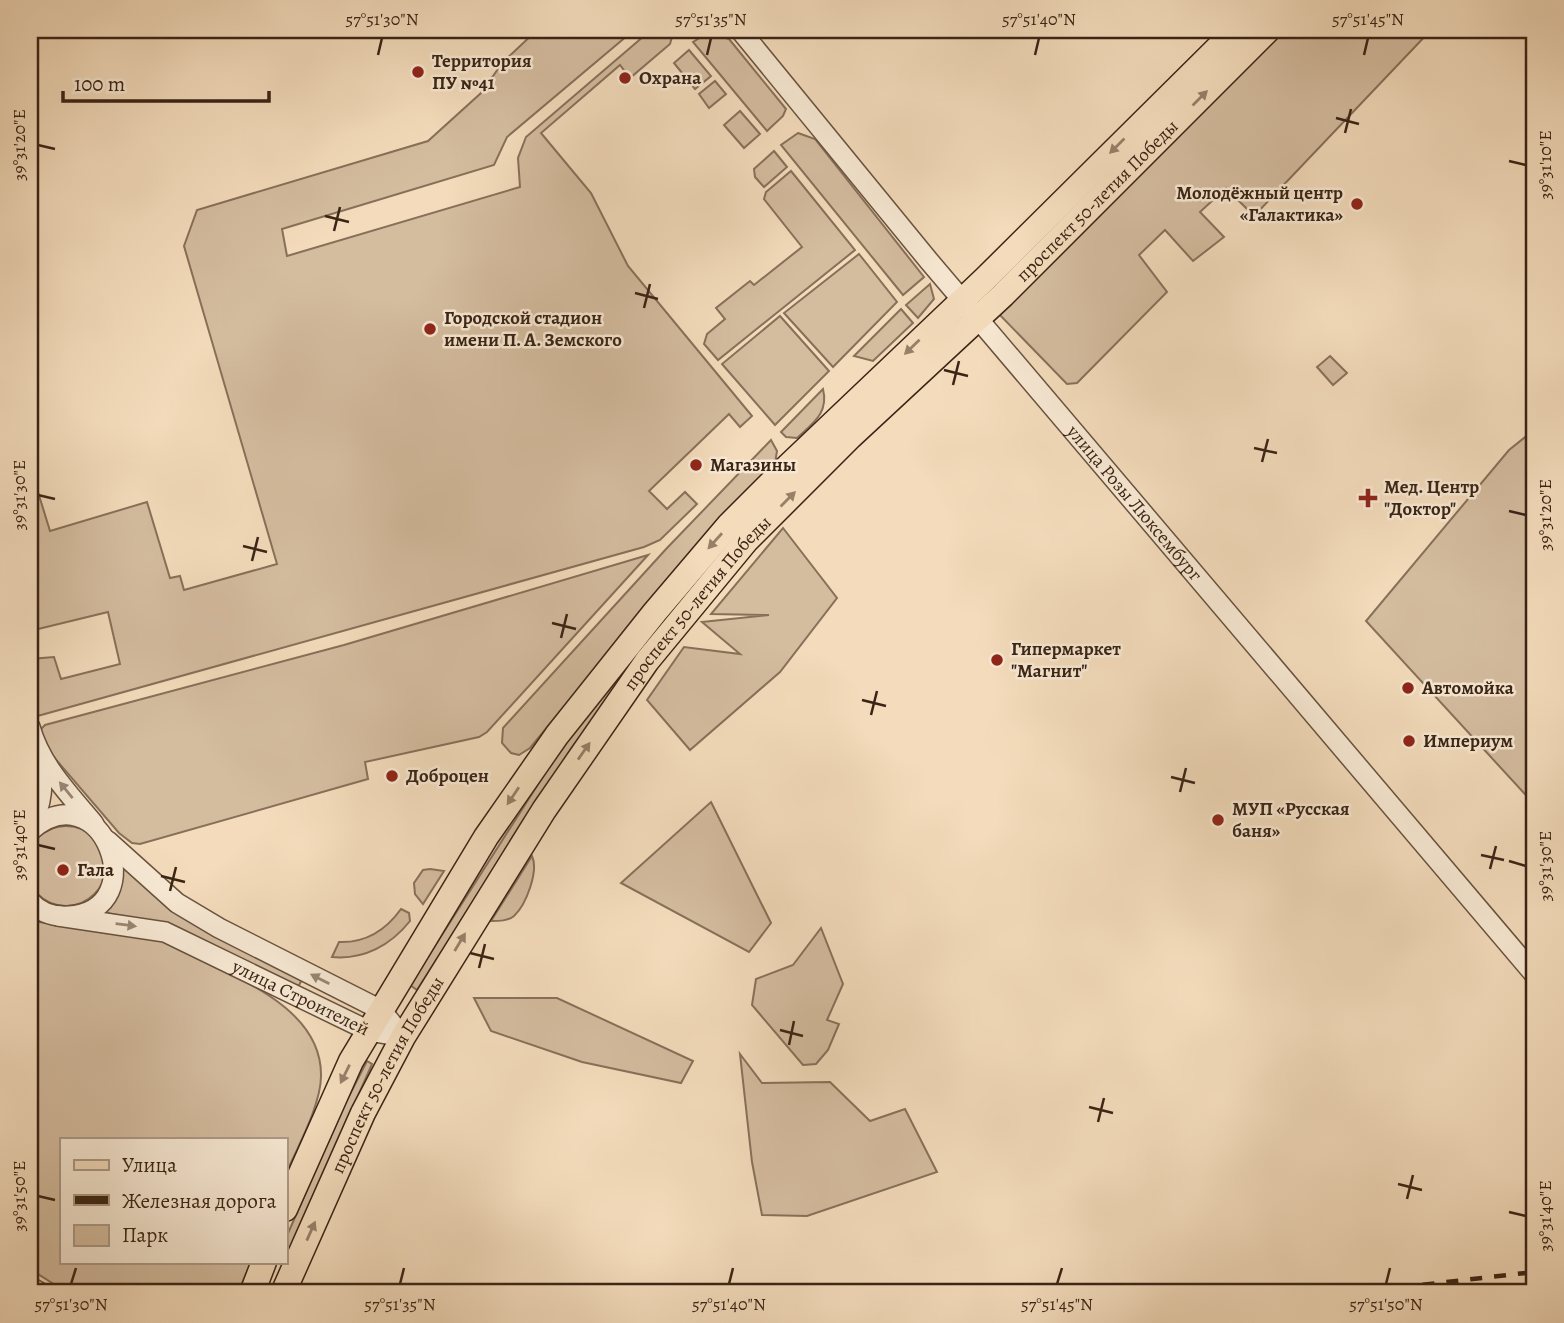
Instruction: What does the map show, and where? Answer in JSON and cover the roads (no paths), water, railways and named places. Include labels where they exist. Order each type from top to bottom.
[{"type":"main road","name":"проспект 50-летия Победы","points":[[283,1293],[363,1112],[403,1037],[544,810],[647,661],[706,586],[746,541],[1238,34],[1268,30]]},
{"type":"main road","name":"проспект 50-летия Победы","points":[[287,1204],[333,1099],[369,1031],[486,837],[532,768],[689,571],[782,471],[971,310]]},
{"type":"main road","points":[[252,1293],[263,1264]]},
{"type":"street","name":"улица Розы Люксембург","points":[[740,30],[971,310],[1534,974]]},
{"type":"street","points":[[30,727],[38,753],[43,788],[38,811],[30,829]]},
{"type":"street","points":[[38,753],[95,826]]},
{"type":"street","points":[[30,829],[57,816],[77,817],[95,826]]},
{"type":"street","name":"улица Строителей","points":[[95,826],[148,880],[197,916],[381,1010],[403,1037]]},
{"type":"street","points":[[30,901],[45,913],[73,916],[90,910],[104,897],[113,879],[115,860],[108,841]]},
{"type":"street","name":"улица Строителей","points":[[45,913],[165,932],[369,1031],[403,1037]]},
{"type":"street","points":[[30,1287],[41,1293]]},
{"type":"railway","points":[[1351,1293],[1534,1272]]},
{"type":"place","name":"Территория ПУ №41","points":[[418,72]]},
{"type":"place","name":"Охрана","points":[[625,78]]},
{"type":"place","name":"Молодёжный центр «Галактика»","points":[[1357,204]]},
{"type":"place","name":"Городской стадион имени П. А. Земского","points":[[430,329]]},
{"type":"place","name":"Магазины","points":[[696,465]]},
{"type":"place","name":"Мед. Центр \"Доктор\"","points":[[1368,498]]},
{"type":"place","name":"Гипермаркет \"Магнит\"","points":[[997,660]]},
{"type":"place","name":"Автомойка","points":[[1408,688]]},
{"type":"place","name":"Империум","points":[[1409,741]]},
{"type":"place","name":"Доброцен","points":[[392,776]]},
{"type":"place","name":"МУП «Русская баня»","points":[[1218,820]]},
{"type":"place","name":"Гала","points":[[63,870]]}]
